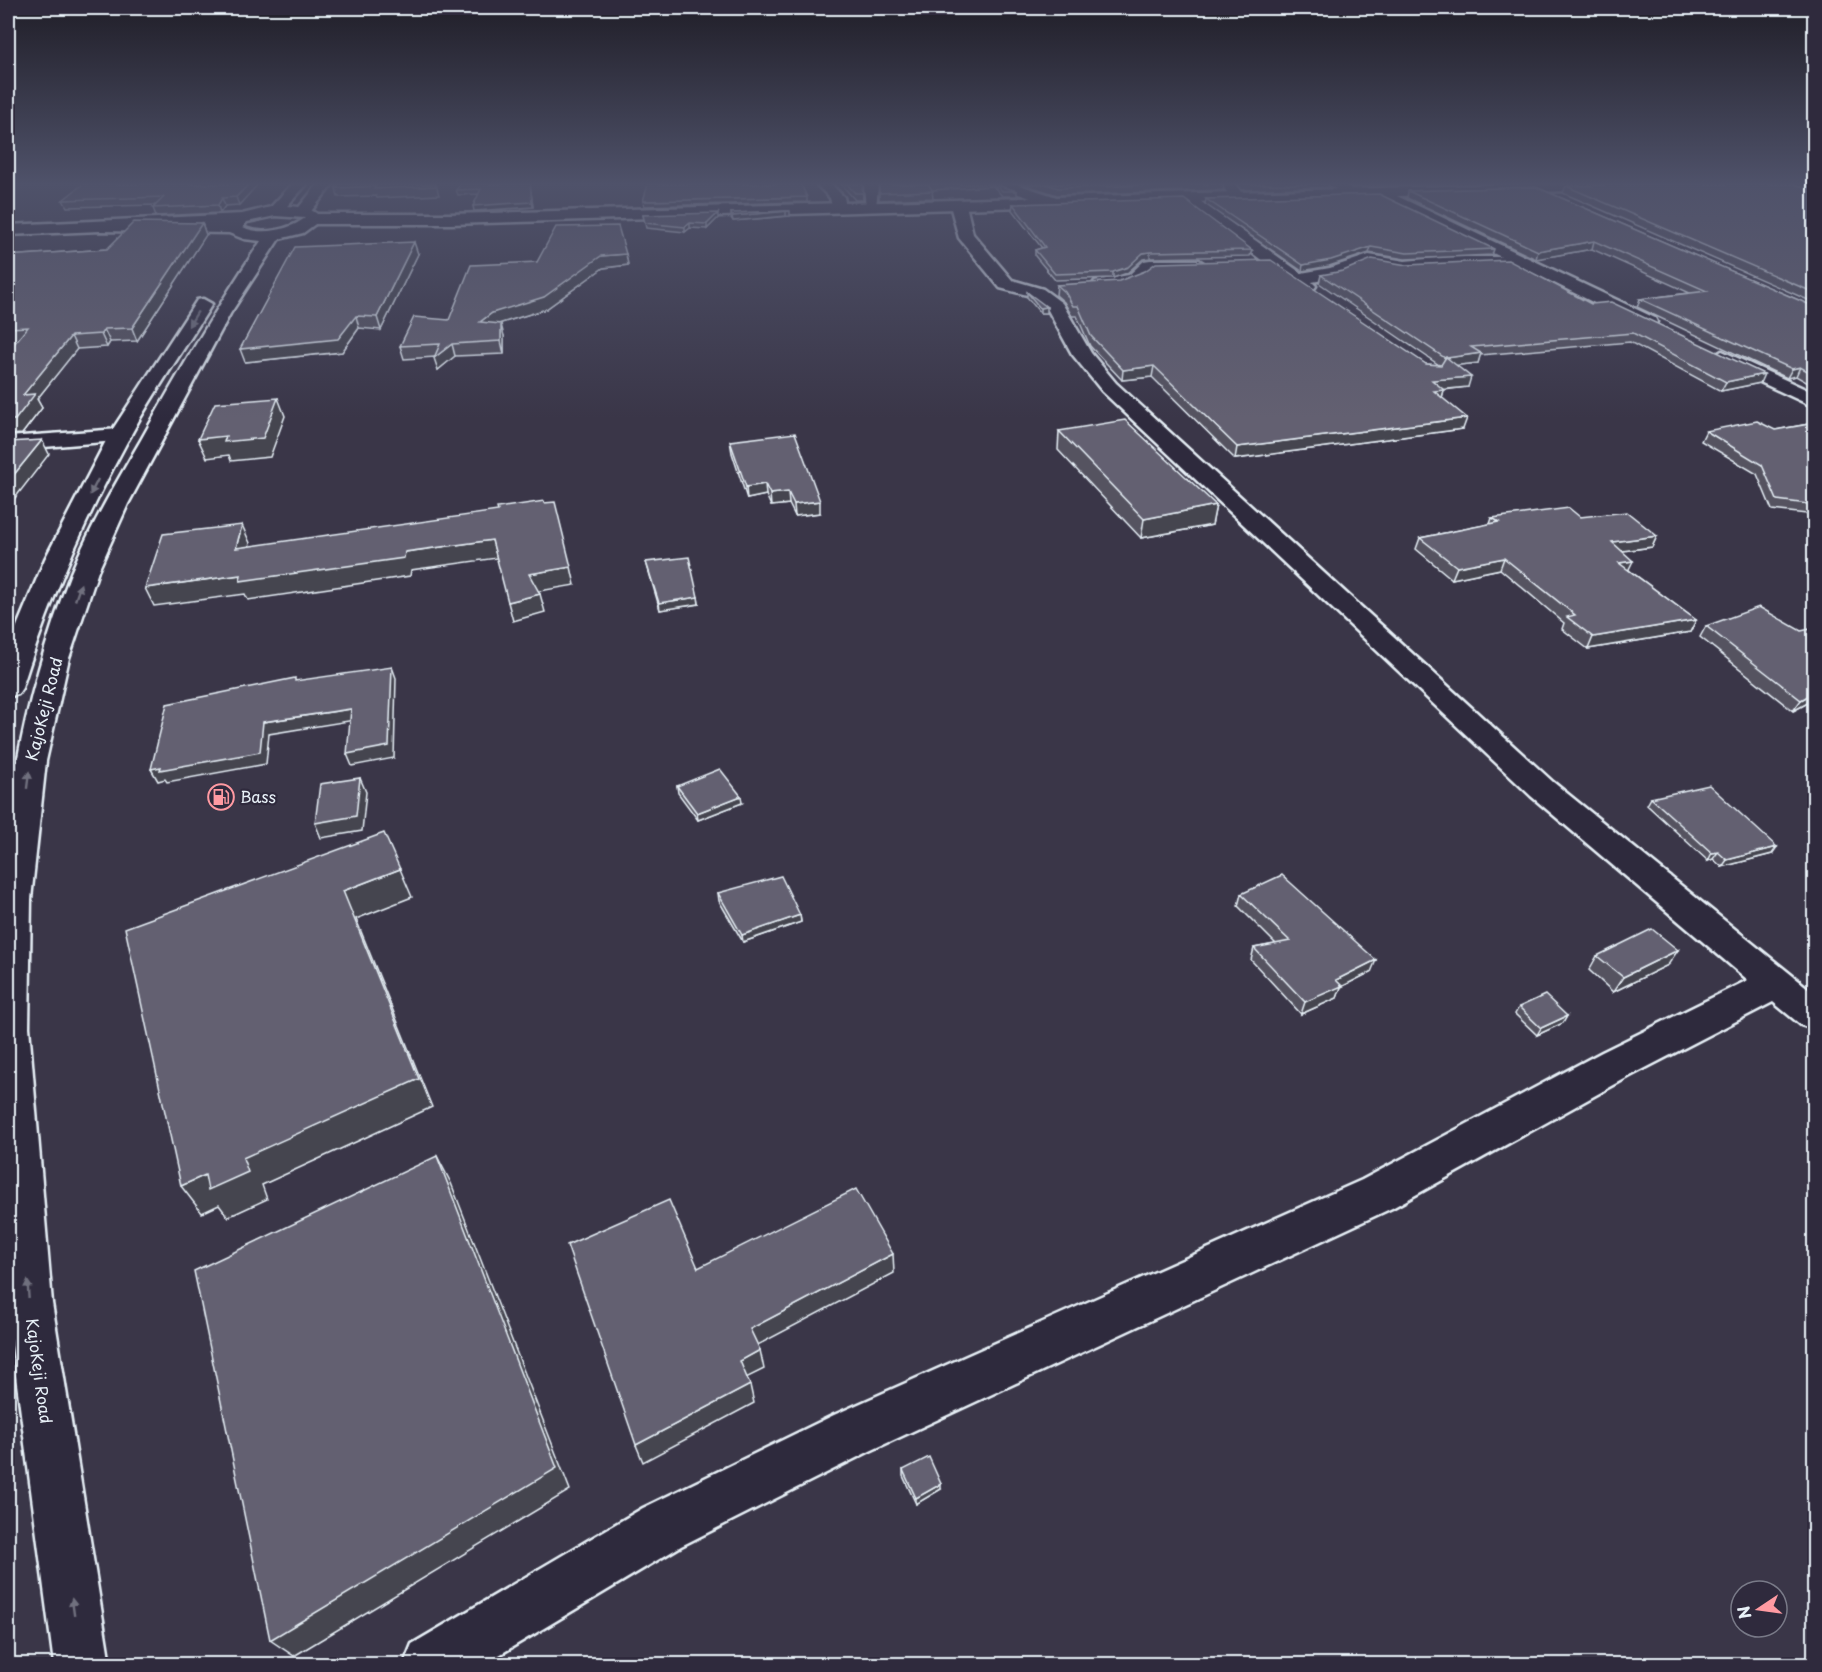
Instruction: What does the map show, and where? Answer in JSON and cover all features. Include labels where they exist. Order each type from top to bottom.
[{"type":"main road","name":"KajoKeji Road","points":[[82,1665],[29,1303],[10,1027],[14,899],[31,761],[56,658],[85,571],[111,514],[251,262]]},
{"type":"main road","points":[[988,262],[1006,284],[1043,287],[1046,298],[1065,319],[1082,354],[1109,387],[1542,789],[1775,984],[1815,1014]]},
{"type":"main road","points":[[1250,264],[1273,262]]},
{"type":"main road","points":[[1273,262],[1326,298]]},
{"type":"main road","points":[[1298,279],[1334,273],[1363,262]]},
{"type":"main road","points":[[1380,262],[1405,266],[1448,262]]},
{"type":"main road","points":[[1450,262],[1529,263],[1669,332]]},
{"type":"main road","points":[[1078,286],[1114,285],[1134,279],[1150,265],[1216,265]]},
{"type":"main road","points":[[8,688],[13,651],[120,435],[216,282]]},
{"type":"main road","points":[[1711,352],[1815,401]]},
{"type":"main road","points":[[8,444],[120,435]]},
{"type":"main road","points":[[432,1665],[662,1527],[872,1424],[1377,1194],[1616,1064],[1775,984]]},
{"type":"building","points":[[8,262],[176,262],[132,328],[104,329],[101,334],[71,336],[23,395],[35,394],[15,420],[8,420],[8,351],[28,327],[8,328]]},
{"type":"building","points":[[287,262],[404,262],[377,317],[356,316],[338,339],[240,349]]},
{"type":"building","points":[[593,262],[544,297],[492,313],[480,322],[501,324],[501,341],[452,344],[434,358],[440,344],[400,346],[414,317],[449,320],[471,265]]},
{"type":"building","points":[[1045,262],[1133,262],[1128,267],[1113,272],[1055,274]]},
{"type":"building","points":[[1274,262],[1426,364],[1441,365],[1446,357],[1471,377],[1432,380],[1444,390],[1434,391],[1467,418],[1237,447],[1154,366],[1123,370],[1091,336],[1078,306],[1073,306],[1065,292],[1057,285],[1119,281],[1145,271],[1156,263]]},
{"type":"building","points":[[1299,262],[1320,262],[1303,265]]},
{"type":"building","points":[[1365,262],[1407,265],[1512,262],[1591,304],[1611,302],[1764,374],[1726,382],[1633,333],[1471,347],[1481,353],[1445,358],[1321,275],[1343,271]]},
{"type":"building","points":[[1642,262],[1710,262],[1815,307],[1815,375],[1800,367],[1792,369],[1640,299],[1707,291]]},
{"type":"building","points":[[1743,262],[1815,262],[1815,293]]},
{"type":"building","points":[[1027,292],[1047,307],[1040,308]]},
{"type":"building","points":[[278,398],[263,438],[224,442],[226,436],[198,439],[215,403]]},
{"type":"building","points":[[1125,420],[1216,505],[1144,519],[1059,431]]},
{"type":"building","points":[[1757,421],[1775,430],[1815,423],[1815,505],[1777,500],[1762,465],[1706,431]]},
{"type":"building","points":[[795,433],[820,501],[794,504],[788,492],[770,494],[765,484],[746,487],[730,441]]},
{"type":"building","points":[[42,440],[8,482],[8,442]]},
{"type":"building","points":[[544,501],[544,503],[555,502],[571,567],[529,574],[540,594],[508,602],[492,540],[405,552],[404,558],[240,581],[241,575],[145,588],[163,534],[242,525],[236,548],[498,511],[497,508]]},
{"type":"building","points":[[1569,508],[1580,517],[1627,512],[1657,536],[1612,542],[1633,561],[1619,563],[1696,620],[1593,637],[1567,617],[1575,615],[1504,558],[1457,567],[1420,538],[1499,522],[1492,518]]},
{"type":"building","points":[[689,557],[698,597],[659,603],[646,562]]},
{"type":"building","points":[[1759,607],[1801,631],[1815,628],[1815,692],[1801,700],[1706,626]]},
{"type":"building","points":[[392,667],[389,746],[347,754],[351,709],[263,722],[260,752],[160,770],[161,767],[151,769],[167,704],[295,678],[295,681]]},
{"type":"building","points":[[720,769],[741,796],[697,813],[677,786]]},
{"type":"building","points":[[360,778],[356,816],[315,823],[320,784]]},
{"type":"building","points":[[1709,785],[1777,847],[1727,860],[1718,852],[1712,853],[1651,798]]},
{"type":"building","points":[[384,833],[400,869],[343,891],[419,1079],[243,1158],[248,1172],[208,1190],[205,1175],[181,1186],[125,928]]},
{"type":"building","points":[[1282,875],[1376,960],[1336,980],[1342,986],[1305,1002],[1254,948],[1290,941],[1241,894]]},
{"type":"building","points":[[781,876],[800,915],[742,935],[718,893]]},
{"type":"building","points":[[1652,929],[1678,950],[1623,977],[1597,956]]},
{"type":"building","points":[[1545,995],[1567,1016],[1541,1028],[1519,1007]]},
{"type":"building","points":[[437,1156],[557,1468],[270,1640],[194,1271]]},
{"type":"building","points":[[856,1189],[893,1254],[750,1329],[760,1350],[740,1361],[750,1385],[636,1445],[567,1245],[669,1200],[698,1268]]},
{"type":"building","points":[[929,1457],[941,1484],[916,1498],[903,1470]]},
{"type":"place","name":"Bass","points":[[221,797]]}]
